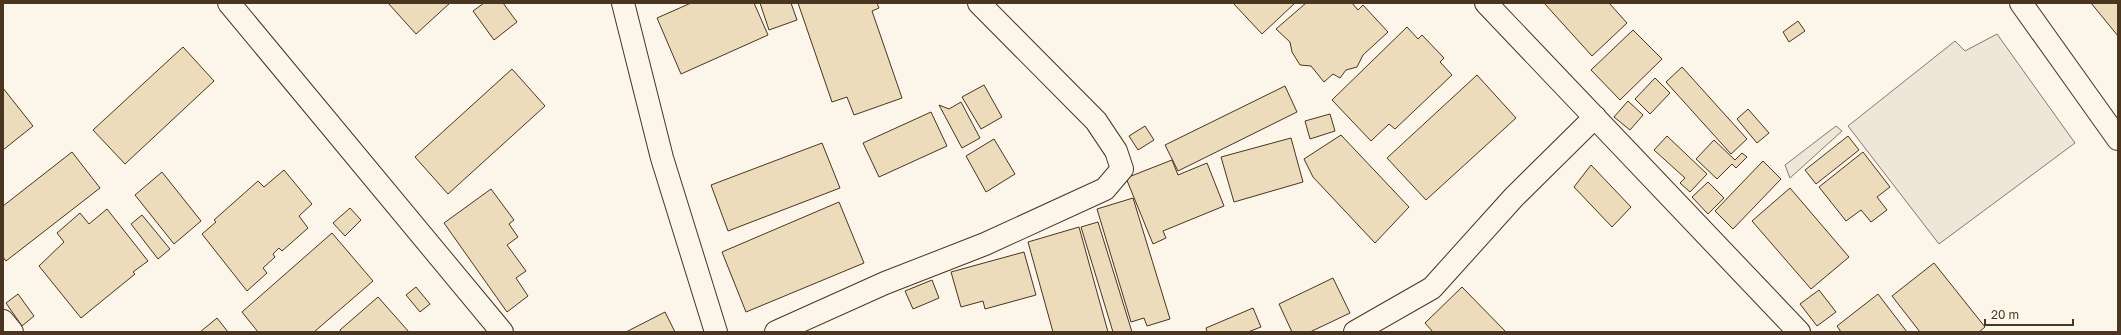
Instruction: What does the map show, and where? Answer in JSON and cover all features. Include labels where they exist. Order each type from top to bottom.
[{"type":"street","points":[[229,3],[502,332]]},
{"type":"street","points":[[623,3],[662,158],[716,332]]},
{"type":"street","points":[[776,332],[885,282],[985,244],[1105,189],[1122,169],[1116,151],[1096,121],[979,3]]},
{"type":"street","points":[[1486,3],[1799,332]]},
{"type":"street","points":[[2027,6],[2118,139]]},
{"type":"street","points":[[1355,332],[1432,288],[1514,197],[1595,117]]},
{"type":"street","points":[[3,321],[12,332]]},
{"type":"shaded area","points":[[1997,34],[2075,143],[1939,244],[1848,126],[1955,41],[1965,51]]},
{"type":"shaded area","points":[[1836,126],[1842,131],[1790,178],[1785,165]]},
{"type":"building","points":[[388,3],[450,3],[416,34]]},
{"type":"building","points":[[484,3],[503,3],[517,22],[494,40],[473,11]]},
{"type":"building","points":[[691,3],[754,3],[768,35],[681,74],[657,18]]},
{"type":"building","points":[[760,3],[791,3],[797,20],[769,30]]},
{"type":"building","points":[[798,3],[877,3],[879,8],[872,11],[902,98],[854,115],[847,97],[832,102]]},
{"type":"building","points":[[1233,3],[1295,3],[1262,34]]},
{"type":"building","points":[[1306,3],[1352,3],[1358,10],[1363,5],[1388,32],[1363,55],[1357,67],[1346,70],[1340,78],[1333,74],[1324,82],[1311,66],[1300,65],[1292,52],[1290,42],[1276,29]]},
{"type":"building","points":[[1544,3],[1609,3],[1627,23],[1592,56]]},
{"type":"building","points":[[2091,3],[2118,3],[2118,36]]},
{"type":"building","points":[[1798,21],[1805,31],[1789,42],[1783,32]]},
{"type":"building","points":[[1407,27],[1418,39],[1422,35],[1444,58],[1440,62],[1452,75],[1395,129],[1389,124],[1371,141],[1332,100]]},
{"type":"building","points":[[1633,30],[1662,59],[1620,100],[1591,70]]},
{"type":"building","points":[[183,47],[214,81],[125,164],[93,130]]},
{"type":"building","points":[[1682,67],[1747,139],[1731,154],[1666,82]]},
{"type":"building","points":[[512,69],[545,106],[448,194],[415,157]]},
{"type":"building","points":[[1477,75],[1516,118],[1426,200],[1387,158]]},
{"type":"building","points":[[1655,78],[1670,93],[1650,114],[1635,99]]},
{"type":"building","points":[[984,85],[1002,117],[981,129],[962,97]]},
{"type":"building","points":[[1285,86],[1297,112],[1178,171],[1165,145]]},
{"type":"building","points":[[3,88],[33,126],[3,150]]},
{"type":"building","points":[[1628,101],[1643,115],[1630,130],[1614,117]]},
{"type":"building","points":[[961,102],[980,138],[962,148],[939,105],[949,109]]},
{"type":"building","points":[[1748,109],[1769,133],[1757,143],[1737,119]]},
{"type":"building","points":[[931,112],[947,146],[879,177],[863,143]]},
{"type":"building","points":[[1330,114],[1335,131],[1310,139],[1305,121]]},
{"type":"building","points":[[1145,126],[1154,140],[1138,150],[1129,136]]},
{"type":"building","points":[[1341,135],[1409,207],[1375,243],[1313,177],[1304,159]]},
{"type":"building","points":[[1667,136],[1707,174],[1690,192],[1680,183],[1685,178],[1654,150]]},
{"type":"building","points":[[1848,136],[1859,150],[1816,184],[1805,170]]},
{"type":"building","points":[[1291,138],[1303,182],[1234,202],[1221,157]]},
{"type":"building","points":[[994,139],[1015,174],[986,192],[966,156]]},
{"type":"building","points":[[1714,140],[1735,160],[1742,153],[1747,157],[1736,168],[1732,164],[1717,179],[1696,159]]},
{"type":"building","points":[[822,143],[840,188],[728,231],[711,185]]},
{"type":"building","points":[[72,152],[100,188],[6,261],[3,257],[3,206]]},
{"type":"building","points":[[1863,152],[1890,187],[1877,197],[1887,210],[1871,222],[1861,210],[1846,221],[1819,187]]},
{"type":"building","points":[[1172,160],[1178,175],[1207,163],[1224,206],[1163,231],[1166,238],[1153,244],[1126,178]]},
{"type":"building","points":[[1763,161],[1781,179],[1733,229],[1715,211]]},
{"type":"building","points":[[1591,165],[1631,207],[1612,227],[1574,187]]},
{"type":"building","points":[[284,170],[312,204],[299,216],[308,228],[282,251],[279,248],[273,254],[275,257],[263,268],[267,273],[247,291],[202,234],[216,222],[214,220],[258,181],[264,187]]},
{"type":"building","points":[[162,172],[201,221],[174,244],[135,195]]},
{"type":"building","points":[[1708,182],[1724,198],[1708,214],[1692,197]]},
{"type":"building","points":[[1790,188],[1849,257],[1811,289],[1752,221]]},
{"type":"building","points":[[491,189],[514,220],[509,224],[518,237],[507,245],[526,271],[516,278],[528,296],[507,312],[444,223]]},
{"type":"building","points":[[1133,198],[1170,319],[1147,326],[1144,318],[1131,322],[1097,209]]},
{"type":"building","points":[[839,202],[864,263],[746,312],[722,252]]},
{"type":"building","points":[[350,208],[361,220],[345,236],[333,223]]},
{"type":"building","points":[[107,209],[148,261],[133,272],[135,274],[81,318],[39,266],[64,242],[57,233],[80,213],[89,224]]},
{"type":"building","points":[[142,215],[170,249],[158,259],[131,224]]},
{"type":"building","points":[[1098,222],[1132,332],[1113,332],[1081,227]]},
{"type":"building","points":[[1079,227],[1108,332],[1053,332],[1028,242]]},
{"type":"building","points":[[332,233],[373,281],[314,332],[258,332],[242,312]]},
{"type":"building","points":[[1024,252],[1036,295],[985,309],[983,301],[961,307],[951,272]]},
{"type":"building","points":[[1934,263],[1985,327],[1979,332],[1920,332],[1892,296]]},
{"type":"building","points":[[1333,278],[1350,313],[1310,332],[1292,332],[1279,304]]},
{"type":"building","points":[[932,280],[939,298],[913,309],[905,291]]},
{"type":"building","points":[[416,287],[430,304],[420,312],[406,295]]},
{"type":"building","points":[[1462,287],[1506,332],[1433,332],[1425,323]]},
{"type":"building","points":[[1819,290],[1836,312],[1817,326],[1800,304]]},
{"type":"building","points":[[18,294],[34,316],[22,326],[6,303]]},
{"type":"building","points":[[1878,294],[1907,332],[1841,332],[1837,326]]},
{"type":"building","points":[[378,297],[409,332],[341,332],[340,330]]},
{"type":"building","points":[[1253,308],[1261,327],[1248,332],[1207,332],[1206,328]]},
{"type":"building","points":[[665,312],[675,332],[626,332]]},
{"type":"building","points":[[217,318],[228,332],[200,332]]}]
